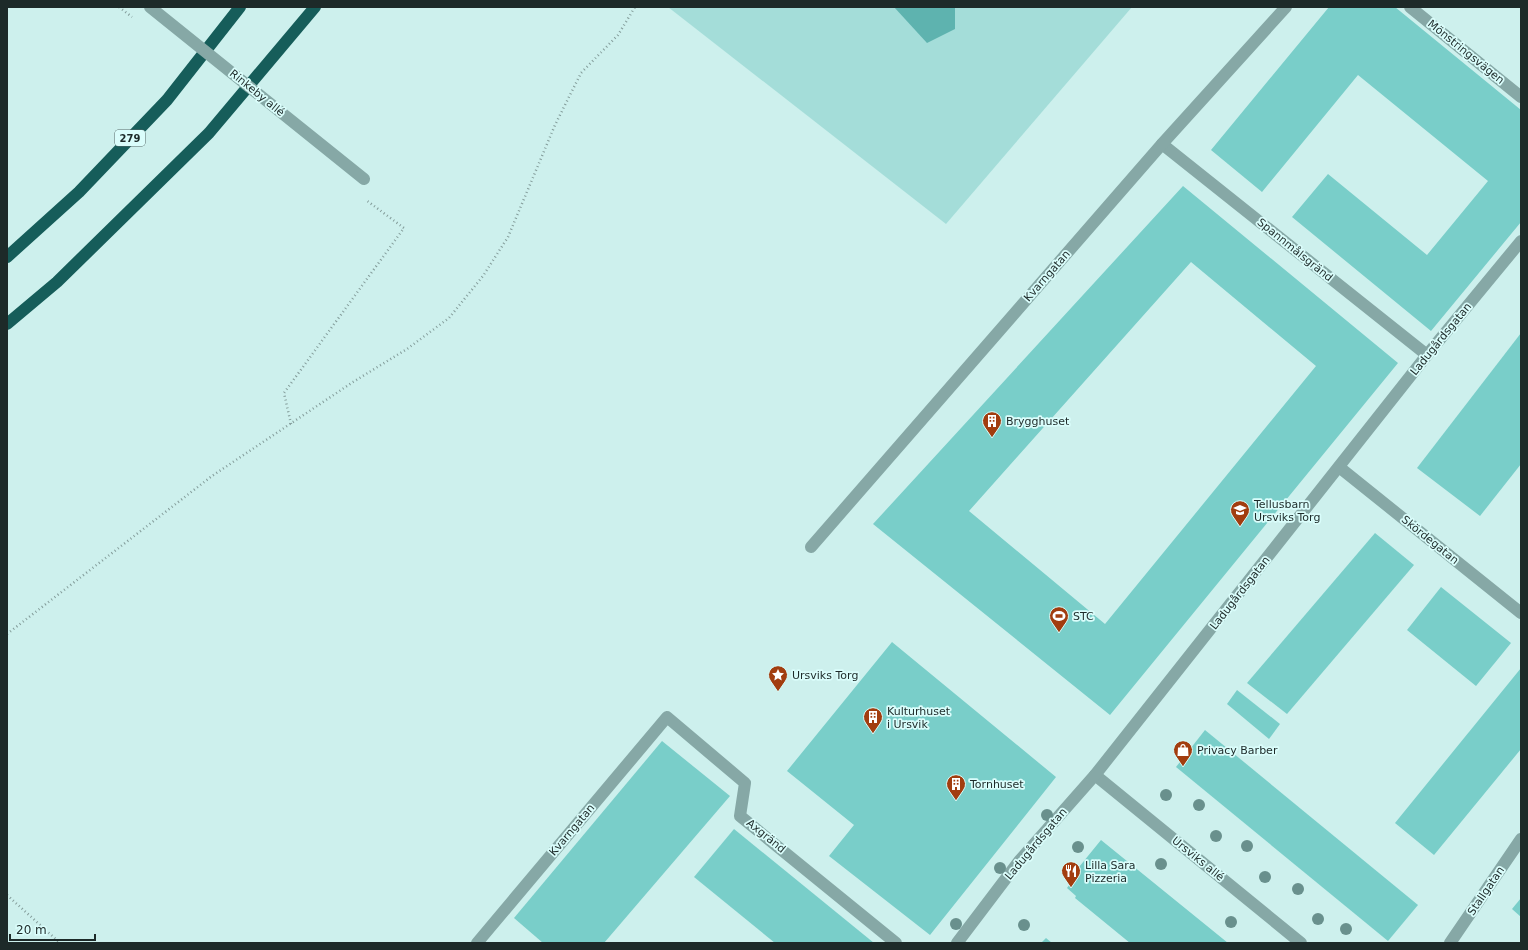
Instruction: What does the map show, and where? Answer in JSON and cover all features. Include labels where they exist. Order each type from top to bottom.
[{"type":"highway","name":"279","points":[[7,256],[80,192],[167,100],[240,7]]},
{"type":"highway","points":[[7,324],[58,282],[209,133],[315,7]]},
{"type":"street","name":"Rinkeby allé","points":[[150,7],[364,178]]},
{"type":"street","name":"Kvarngatan","points":[[810,547],[1162,144],[1286,7]]},
{"type":"street","name":"Mönstringsvägen","points":[[1410,7],[1521,97]]},
{"type":"street","name":"Spannmålsgränd","points":[[1162,144],[1427,355]]},
{"type":"street","name":"Ladugårdsgatan","points":[[957,943],[1020,860],[1095,775],[1427,355],[1521,241]]},
{"type":"street","name":"Skördegatan","points":[[1339,467],[1521,613]]},
{"type":"street","name":"Kvarngatan","points":[[477,943],[667,717]]},
{"type":"street","name":"Axgränd","points":[[667,717],[745,783],[740,816],[896,943]]},
{"type":"street","name":"Ursviks allé","points":[[1095,775],[1301,943]]},
{"type":"street","name":"Stallgatan","points":[[1450,943],[1521,839]]},
{"type":"path","points":[[7,634],[212,476],[353,382],[407,349],[449,318],[482,276],[508,237],[555,125],[581,73],[618,35],[635,7]]},
{"type":"path","points":[[291,424],[284,393],[404,228],[366,199]]},
{"type":"path","points":[[7,895],[60,943]]},
{"type":"shaded area","points":[[668,7],[1132,7],[946,224]]},
{"type":"shaded area","points":[[894,7],[955,7],[955,29],[927,43]]},
{"type":"building","points":[[1329,7],[1395,7],[1521,110],[1521,222],[1431,331],[1292,217],[1328,174],[1427,255],[1488,181],[1358,75],[1262,192],[1211,150]]},
{"type":"building","name":"Brygghuset","points":[[1183,186],[1398,363],[1110,715],[873,524]],"holes":[[[1191,262],[1316,366],[1105,624],[969,511]]]},
{"type":"building","points":[[1521,333],[1521,464],[1480,516],[1417,468]]},
{"type":"building","points":[[1375,533],[1414,565],[1287,714],[1247,683]]},
{"type":"building","points":[[1441,587],[1511,643],[1476,686],[1407,630]]},
{"type":"building","name":"Tornhuset","points":[[892,642],[1056,777],[930,935],[829,856],[854,825],[787,771]]},
{"type":"building","points":[[1521,668],[1521,749],[1434,855],[1395,823]]},
{"type":"building","points":[[1237,690],[1280,724],[1269,739],[1227,704]]},
{"type":"building","points":[[1205,730],[1418,905],[1388,941],[1176,767]]},
{"type":"building","points":[[662,741],[730,796],[604,943],[543,943],[514,918]]},
{"type":"building","points":[[734,829],[874,943],[775,943],[694,877]]},
{"type":"building","points":[[1101,840],[1228,943],[1130,943],[1075,898],[1076,896],[1067,888],[1081,869],[1079,867]]},
{"type":"building","points":[[1521,898],[1521,917],[1512,909]]},
{"type":"building","points":[[1046,938],[1052,943],[1041,943]]},
{"type":"place","name":"Brygghuset","points":[[992,438]]},
{"type":"place","name":"Tellusbarn Ursviks Torg","points":[[1240,527]]},
{"type":"place","name":"STC","points":[[1059,633]]},
{"type":"place","name":"Ursviks Torg","points":[[778,692]]},
{"type":"place","name":"Kulturhuset i Ursvik","points":[[873,734]]},
{"type":"place","name":"Privacy Barber","points":[[1183,767]]},
{"type":"place","name":"Tornhuset","points":[[956,801]]},
{"type":"place","name":"Lilla Sara Pizzeria","points":[[1071,888]]}]
